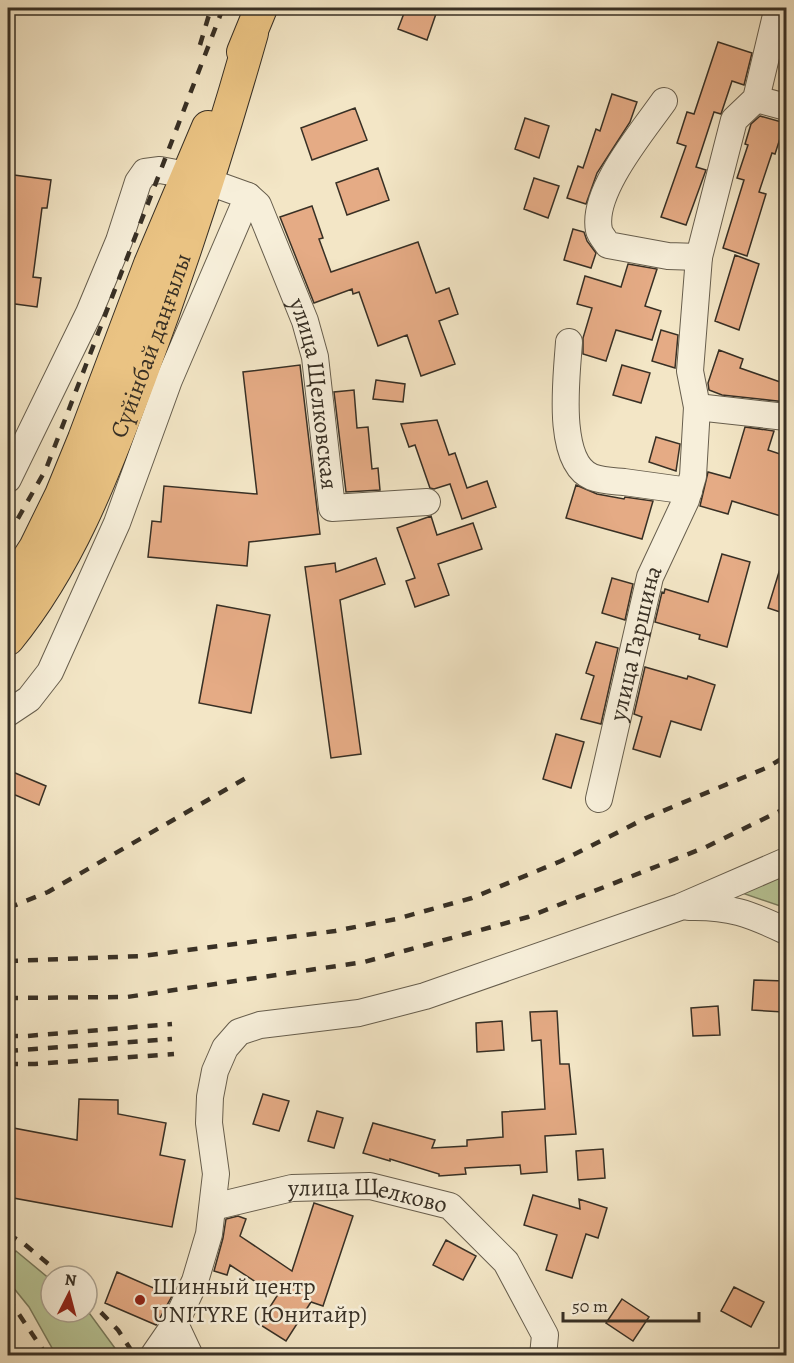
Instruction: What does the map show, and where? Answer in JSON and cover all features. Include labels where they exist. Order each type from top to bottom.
[{"type":"main road","name":"Сүйінбай даңғылы","points":[[8,639],[27,615],[61,563],[88,508],[112,450],[164,269],[257,20]]},
{"type":"main road","name":"Сүйінбай даңғылы","points":[[8,590],[35,548],[61,495],[84,439],[164,269]]},
{"type":"street","points":[[777,11],[756,99],[786,108]]},
{"type":"street","name":"улица Гаршина","points":[[599,799],[650,577],[689,491],[693,476],[697,407],[690,371],[699,257],[734,120],[756,99]]},
{"type":"street","points":[[664,101],[613,173],[597,214],[599,232],[608,245],[668,256],[699,257]]},
{"type":"street","points":[[8,479],[89,313],[119,241],[138,182],[145,172],[160,170],[198,178],[248,196],[169,380],[117,523],[50,672],[29,699],[8,713]]},
{"type":"street","name":"улица Щелковская","points":[[248,196],[258,205],[304,321],[315,357],[332,508],[427,502]]},
{"type":"street","points":[[569,342],[566,406],[570,450],[578,466],[591,477],[689,491]]},
{"type":"street","points":[[697,407],[786,417]]},
{"type":"street","points":[[153,1356],[175,1324],[195,1281],[209,1234],[216,1174],[209,1123],[210,1096],[215,1071],[225,1048],[239,1032],[260,1025],[359,1013],[425,996],[680,907],[786,861]]},
{"type":"street","points":[[680,907],[716,907],[748,914],[786,931]]},
{"type":"street","name":"улица Щелково","points":[[213,1207],[292,1188],[370,1186],[450,1206],[506,1262],[545,1335],[543,1356]]},
{"type":"street","points":[[175,1324],[196,1355]]},
{"type":"green space","points":[[786,869],[786,908],[739,892]]},
{"type":"green space","points":[[16,1251],[39,1270],[39,1324],[97,1324],[120,1355],[56,1355],[29,1307],[8,1281],[8,1259]]},
{"type":"building","points":[[406,8],[438,8],[427,40],[398,29]]},
{"type":"building","points":[[718,42],[752,53],[744,85],[732,81],[721,114],[714,112],[696,167],[706,170],[686,225],[661,217],[686,146],[677,143],[687,112],[694,114]]},
{"type":"building","points":[[612,94],[637,102],[630,122],[597,173],[586,204],[567,198],[578,166],[583,168],[596,129],[600,131]]},
{"type":"building","points":[[355,108],[367,140],[312,160],[301,128]]},
{"type":"building","points":[[760,116],[785,123],[759,192],[766,194],[747,256],[723,248],[744,180],[737,178],[748,145],[745,144],[751,124]]},
{"type":"building","points":[[525,118],[549,126],[539,158],[515,149]]},
{"type":"building","points":[[378,168],[389,200],[347,215],[336,183]]},
{"type":"building","points":[[14,175],[51,180],[47,208],[42,208],[33,277],[41,278],[37,307],[8,303],[8,225]]},
{"type":"building","points":[[534,178],[559,186],[548,218],[524,209]]},
{"type":"building","points":[[312,206],[323,238],[319,239],[331,272],[418,242],[436,293],[449,288],[458,314],[439,321],[455,364],[421,376],[407,335],[378,346],[359,292],[353,294],[352,289],[314,303],[280,217]]},
{"type":"building","points":[[573,229],[584,232],[587,241],[596,253],[591,268],[564,260]]},
{"type":"building","points":[[735,255],[759,264],[739,330],[715,321]]},
{"type":"building","points":[[628,264],[657,269],[645,306],[661,311],[652,340],[616,330],[606,361],[583,354],[583,338],[592,308],[577,304],[585,276],[621,287]]},
{"type":"building","points":[[661,330],[678,335],[675,368],[652,361]]},
{"type":"building","points":[[719,350],[743,359],[740,368],[786,384],[786,402],[722,395],[709,390],[708,383]]},
{"type":"building","points":[[300,365],[320,534],[249,542],[247,566],[148,557],[152,521],[161,522],[164,486],[257,494],[243,372]]},
{"type":"building","points":[[622,365],[650,373],[641,403],[613,395]]},
{"type":"building","points":[[376,380],[405,384],[403,402],[373,399]]},
{"type":"building","points":[[354,390],[357,428],[368,427],[372,469],[378,468],[380,490],[346,492],[334,392]]},
{"type":"building","points":[[437,420],[449,455],[455,453],[467,488],[487,481],[496,507],[462,519],[450,484],[430,488],[415,445],[409,447],[401,424]]},
{"type":"building","points":[[745,427],[774,431],[768,450],[786,456],[784,517],[732,501],[728,514],[700,506],[708,472],[730,478]]},
{"type":"building","points":[[656,437],[680,444],[676,471],[649,462]]},
{"type":"building","points":[[576,485],[597,494],[653,501],[642,539],[566,518]]},
{"type":"building","points":[[431,516],[437,535],[473,523],[482,549],[438,564],[449,595],[415,607],[406,581],[415,578],[397,528]]},
{"type":"building","points":[[722,554],[750,562],[727,647],[699,639],[700,635],[655,622],[662,592],[664,593],[665,589],[708,602]]},
{"type":"building","points":[[376,558],[385,584],[340,600],[361,754],[331,758],[305,567],[335,563],[336,572]]},
{"type":"building","points":[[783,559],[786,560],[786,614],[768,608]]},
{"type":"building","points":[[612,578],[633,584],[625,620],[602,613]]},
{"type":"building","points":[[217,605],[270,615],[251,713],[199,703]]},
{"type":"building","points":[[596,642],[618,648],[601,724],[581,719],[594,676],[586,673]]},
{"type":"building","points":[[645,667],[687,679],[688,676],[715,685],[701,730],[671,721],[660,757],[633,749],[642,717],[634,714]]},
{"type":"building","points":[[556,734],[584,742],[571,788],[543,779]]},
{"type":"building","points":[[8,770],[46,786],[39,805],[8,792]]},
{"type":"building","points":[[754,980],[785,981],[783,1012],[752,1010]]},
{"type":"building","points":[[718,1006],[720,1035],[693,1036],[691,1008]]},
{"type":"building","points":[[557,1011],[560,1064],[569,1064],[576,1134],[545,1136],[547,1172],[521,1174],[520,1165],[465,1168],[466,1174],[439,1176],[439,1174],[390,1159],[390,1161],[363,1153],[373,1123],[435,1140],[432,1148],[467,1146],[467,1140],[503,1137],[502,1112],[545,1109],[541,1040],[532,1041],[530,1012]]},
{"type":"building","points":[[502,1021],[504,1050],[477,1052],[476,1023]]},
{"type":"building","points":[[263,1094],[289,1101],[279,1131],[253,1124]]},
{"type":"building","points":[[79,1099],[118,1100],[118,1114],[166,1123],[160,1155],[185,1160],[172,1227],[8,1197],[8,1127],[77,1140]]},
{"type":"building","points":[[317,1111],[343,1118],[334,1148],[308,1141]]},
{"type":"building","points":[[603,1149],[605,1178],[578,1180],[576,1151]]},
{"type":"building","points":[[533,1195],[580,1209],[579,1199],[607,1208],[598,1238],[586,1234],[572,1278],[546,1270],[557,1235],[524,1225]]},
{"type":"building","points":[[314,1203],[353,1216],[323,1306],[311,1302],[286,1341],[259,1324],[277,1296],[230,1265],[227,1275],[214,1271],[226,1219],[238,1216],[246,1219],[240,1236],[292,1271]]},
{"type":"building","points":[[446,1240],[476,1256],[463,1280],[433,1265]]},
{"type":"building","name":"Шинный центр UNITYRE (Юнитайр)","points":[[117,1272],[172,1296],[156,1325],[105,1303]]},
{"type":"building","points":[[734,1287],[764,1302],[751,1327],[721,1311]]},
{"type":"building","points":[[622,1299],[649,1317],[633,1341],[606,1323]]},
{"type":"railway","points":[[200,45],[211,8]]},
{"type":"railway","points":[[8,536],[46,469],[223,8]]},
{"type":"railway","points":[[8,961],[142,956],[335,931],[396,919],[472,898],[561,861],[646,818],[766,768],[786,756]]},
{"type":"railway","points":[[8,908],[48,892],[246,778]]},
{"type":"railway","points":[[8,998],[127,997],[364,962],[528,917],[706,847],[786,808]]},
{"type":"railway","points":[[8,1036],[172,1024]]},
{"type":"railway","points":[[8,1051],[172,1039]]},
{"type":"railway","points":[[8,1064],[174,1054]]},
{"type":"railway","points":[[8,1234],[48,1264]]},
{"type":"railway","points":[[8,1298],[47,1356]]},
{"type":"railway","points":[[99,1310],[118,1330],[135,1356]]},
{"type":"place","name":"Шинный центр UNITYRE (Юнитайр)","points":[[140,1300]]}]
